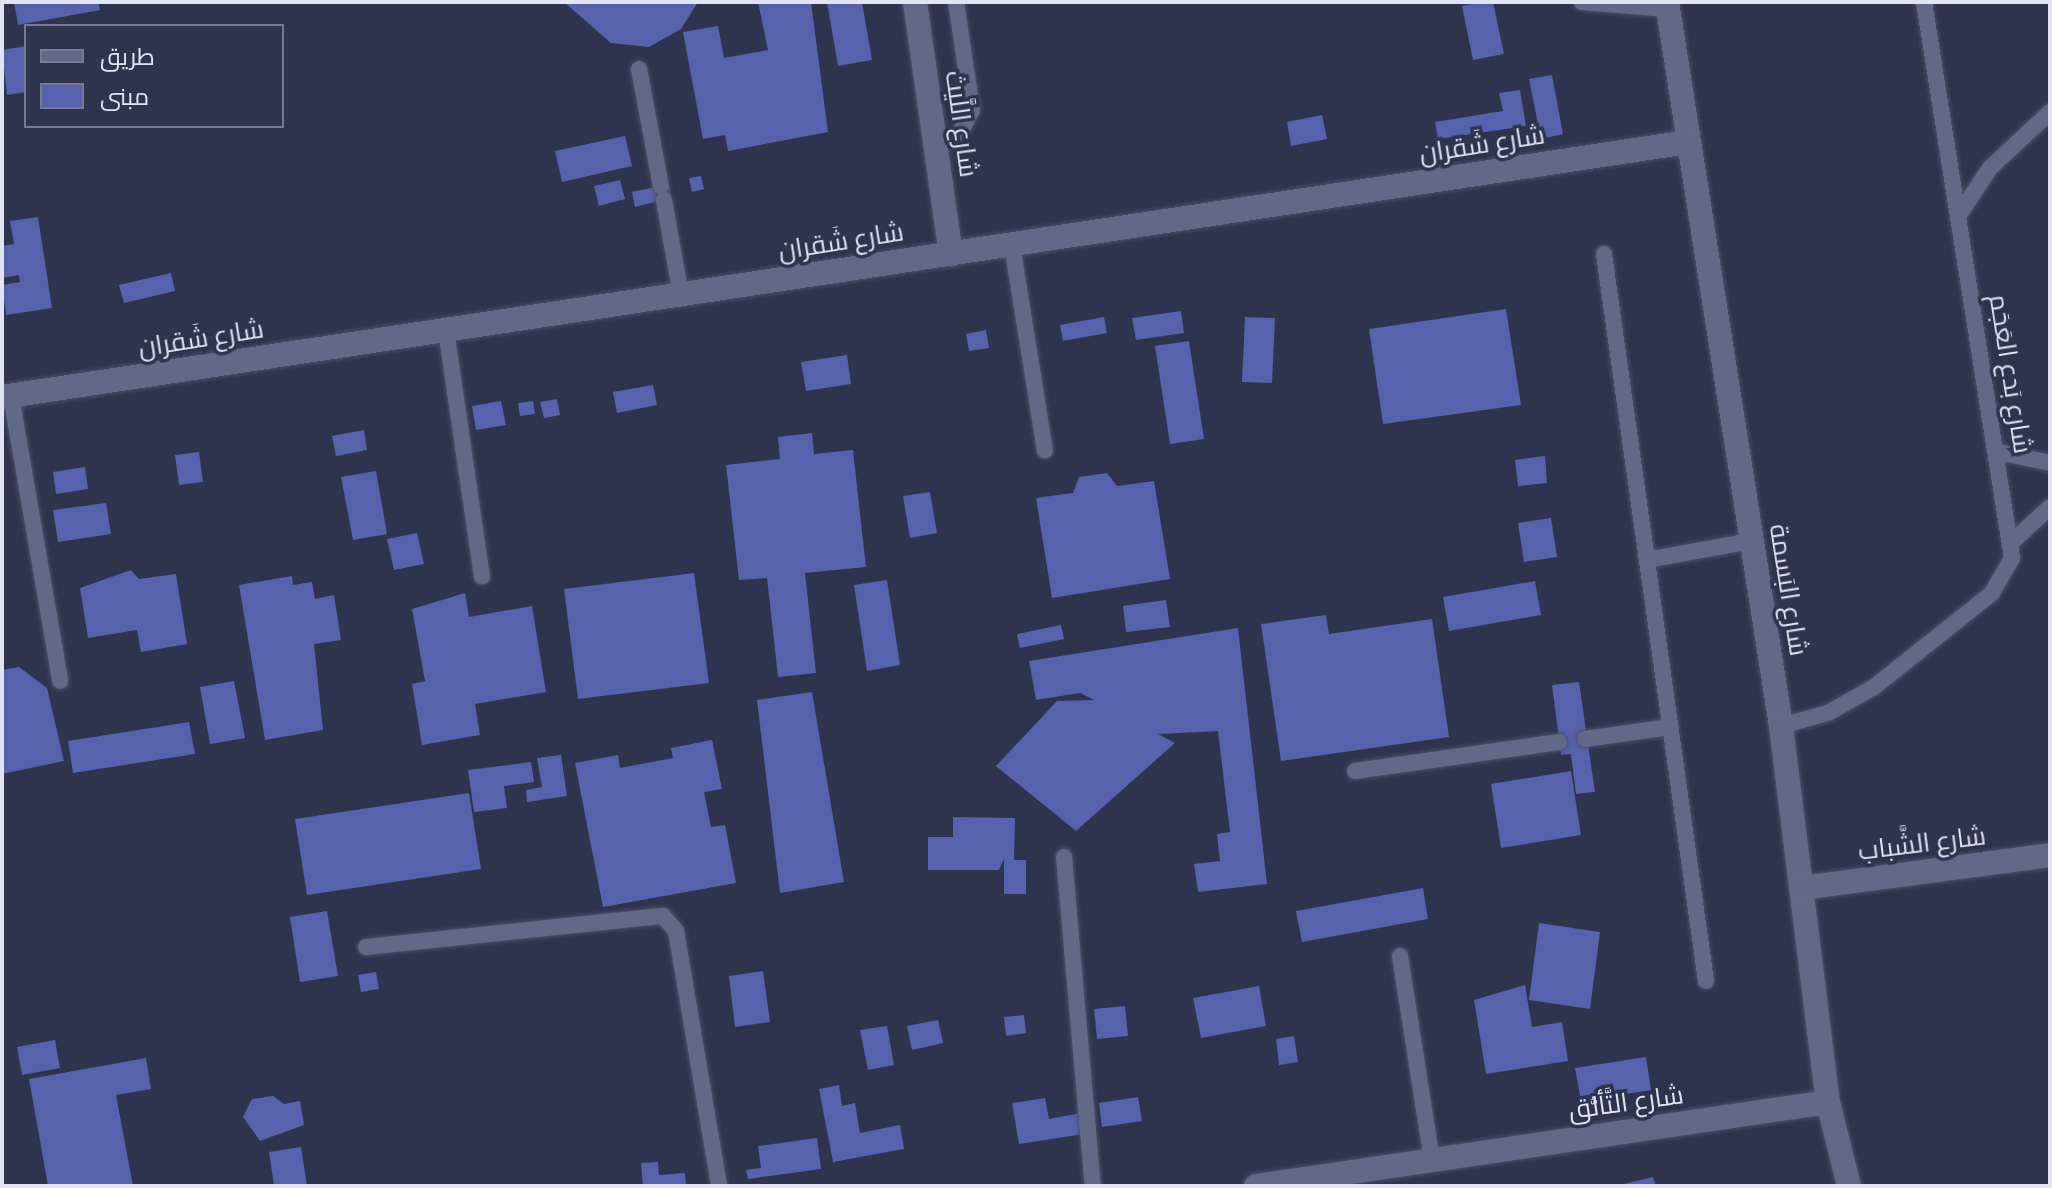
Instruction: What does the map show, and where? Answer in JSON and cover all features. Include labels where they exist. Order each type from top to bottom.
[{"type":"street","name":"شارع اللَّيث","points":[[915,2],[951,254]]},
{"type":"street","name":"شارع البَسمة","points":[[1668,5],[1781,726],[1828,1102],[1849,1186]]},
{"type":"street","name":"شارع شَقران","points":[[6,397],[1689,142]]},
{"type":"street","name":"شارع الشَّباب","points":[[1801,888],[2050,855]]},
{"type":"street","name":"شارع التَّألُّق","points":[[1256,1186],[1360,1178],[1432,1160],[1828,1102]]},
{"type":"lane","points":[[936,145],[958,137],[972,110],[956,2]]},
{"type":"lane","points":[[1582,2],[1668,5]]},
{"type":"lane","name":"شارع بَدع العَجَم","points":[[1781,726],[1850,703],[1992,593],[2006,575],[2013,541],[1924,2]]},
{"type":"lane","points":[[639,69],[681,295]]},
{"type":"lane","points":[[1959,215],[1990,168],[2050,112]]},
{"type":"lane","points":[[1012,245],[1045,450]]},
{"type":"lane","points":[[1604,254],[1706,981]]},
{"type":"lane","points":[[446,330],[482,576]]},
{"type":"lane","points":[[6,397],[60,681]]},
{"type":"lane","points":[[1998,452],[2050,463]]},
{"type":"lane","points":[[2013,541],[2050,507]]},
{"type":"lane","points":[[1647,560],[1752,541]]},
{"type":"lane","points":[[1585,739],[1670,727]]},
{"type":"lane","points":[[1355,771],[1559,742]]},
{"type":"lane","points":[[1064,857],[1093,1186]]},
{"type":"lane","points":[[366,947],[663,916],[676,931],[719,1186]]},
{"type":"lane","points":[[1400,956],[1432,1160]]},
{"type":"building","points":[[14,2],[98,2],[100,10],[18,25]]},
{"type":"building","points":[[564,2],[698,2],[681,29],[649,47],[611,43]]},
{"type":"building","points":[[758,2],[811,2],[828,132],[728,151],[725,135],[703,139],[683,32],[718,26],[724,58],[768,50]]},
{"type":"building","points":[[827,2],[862,2],[872,60],[838,66]]},
{"type":"building","points":[[1493,2],[1504,54],[1473,60],[1462,6]]},
{"type":"building","points":[[24,46],[24,92],[7,95],[2,50]]},
{"type":"building","points":[[1552,75],[1563,134],[1541,139],[1529,79]]},
{"type":"building","points":[[1520,90],[1526,126],[1438,139],[1435,122],[1503,111],[1499,93]]},
{"type":"building","points":[[1322,115],[1327,139],[1291,146],[1287,122]]},
{"type":"building","points":[[625,136],[632,166],[562,182],[555,151]]},
{"type":"building","points":[[701,176],[704,189],[692,192],[689,178]]},
{"type":"building","points":[[620,180],[625,199],[599,206],[594,186]]},
{"type":"building","points":[[669,184],[671,198],[635,207],[632,192]]},
{"type":"building","points":[[38,217],[52,308],[6,315],[2,285],[20,282],[19,275],[2,278],[2,246],[14,244],[10,221]]},
{"type":"building","points":[[171,273],[175,291],[124,303],[119,285]]},
{"type":"building","points":[[1506,309],[1521,405],[1383,424],[1369,329]]},
{"type":"building","points":[[1181,311],[1184,333],[1136,340],[1132,318]]},
{"type":"building","points":[[1104,317],[1107,333],[1063,341],[1060,325]]},
{"type":"building","points":[[1245,317],[1275,318],[1272,383],[1242,382]]},
{"type":"building","points":[[986,330],[989,348],[969,351],[966,334]]},
{"type":"building","points":[[1189,341],[1204,439],[1170,444],[1155,346]]},
{"type":"building","points":[[847,355],[851,384],[806,391],[801,362]]},
{"type":"building","points":[[653,385],[657,405],[617,413],[613,392]]},
{"type":"building","points":[[557,399],[560,415],[544,418],[540,402]]},
{"type":"building","points":[[501,401],[506,425],[476,430],[472,406]]},
{"type":"building","points":[[533,401],[535,414],[520,416],[518,403]]},
{"type":"building","points":[[364,430],[367,450],[336,456],[332,436]]},
{"type":"building","points":[[812,433],[814,454],[853,450],[866,567],[805,573],[816,673],[778,677],[767,578],[739,580],[726,465],[780,459],[778,437]]},
{"type":"building","points":[[199,452],[203,482],[179,485],[175,455]]},
{"type":"building","points":[[1545,456],[1547,483],[1518,486],[1515,460]]},
{"type":"building","points":[[85,467],[88,489],[56,494],[53,472]]},
{"type":"building","points":[[376,471],[387,534],[353,540],[341,477]]},
{"type":"building","points":[[1107,473],[1117,486],[1154,481],[1170,579],[1052,598],[1036,498],[1073,493],[1079,477]]},
{"type":"building","points":[[930,492],[937,533],[910,538],[903,496]]},
{"type":"building","points":[[106,503],[111,534],[58,542],[53,510]]},
{"type":"building","points":[[1551,518],[1557,557],[1524,562],[1518,523]]},
{"type":"building","points":[[417,533],[424,564],[394,570],[387,539]]},
{"type":"building","points":[[131,570],[139,579],[176,574],[187,644],[141,652],[137,630],[88,638],[80,588]]},
{"type":"building","points":[[694,573],[709,683],[578,699],[564,589]]},
{"type":"building","points":[[292,576],[293,585],[312,582],[315,599],[334,595],[341,640],[314,644],[323,730],[265,740],[239,585]]},
{"type":"building","points":[[887,580],[900,665],[867,671],[854,585]]},
{"type":"building","points":[[1535,581],[1541,615],[1449,631],[1443,597]]},
{"type":"building","points":[[465,593],[469,617],[532,606],[546,692],[475,704],[480,735],[422,745],[412,684],[425,681],[412,609]]},
{"type":"building","points":[[1166,600],[1170,627],[1126,632],[1123,606]]},
{"type":"building","points":[[1326,615],[1329,634],[1432,619],[1449,737],[1281,761],[1261,624]]},
{"type":"building","points":[[1061,625],[1064,639],[1020,648],[1017,634]]},
{"type":"building","points":[[1238,628],[1267,884],[1198,892],[1194,864],[1220,861],[1217,834],[1230,832],[1218,731],[1158,734],[1175,743],[1076,831],[996,766],[1057,701],[1094,700],[1080,693],[1036,700],[1029,661]]},
{"type":"building","points":[[19,667],[47,688],[64,761],[2,774],[2,670]]},
{"type":"building","points":[[234,681],[245,738],[210,744],[200,687]]},
{"type":"building","points":[[1579,682],[1595,792],[1576,794],[1571,754],[1561,755],[1552,685]]},
{"type":"building","points":[[812,692],[844,882],[780,893],[757,700]]},
{"type":"building","points":[[189,722],[195,754],[73,773],[68,741]]},
{"type":"building","points":[[712,740],[722,789],[704,792],[711,827],[725,825],[736,883],[603,907],[575,763],[618,755],[620,768],[673,758],[671,748]]},
{"type":"building","points":[[561,755],[567,796],[527,802],[526,790],[542,787],[537,758]]},
{"type":"building","points":[[531,762],[534,782],[504,786],[507,808],[474,812],[468,770]]},
{"type":"building","points":[[1571,771],[1581,835],[1501,848],[1491,784]]},
{"type":"building","points":[[469,793],[481,869],[307,895],[295,819]]},
{"type":"building","points":[[953,817],[1015,818],[1014,860],[1026,860],[1026,894],[1004,894],[1004,859],[999,870],[928,870],[928,837],[953,837]]},
{"type":"building","points":[[1423,888],[1428,919],[1302,942],[1296,911]]},
{"type":"building","points":[[327,911],[338,976],[300,982],[290,917]]},
{"type":"building","points":[[1539,923],[1600,932],[1590,1009],[1529,1000]]},
{"type":"building","points":[[763,971],[770,1022],[735,1027],[729,976]]},
{"type":"building","points":[[376,972],[379,989],[361,992],[358,975]]},
{"type":"building","points":[[1525,985],[1532,1027],[1562,1022],[1568,1061],[1486,1074],[1474,1000]]},
{"type":"building","points":[[1259,986],[1266,1026],[1201,1038],[1193,998]]},
{"type":"building","points":[[1125,1006],[1128,1036],[1097,1039],[1094,1009]]},
{"type":"building","points":[[1024,1015],[1026,1033],[1006,1036],[1004,1017]]},
{"type":"building","points":[[938,1020],[943,1043],[912,1050],[907,1026]]},
{"type":"building","points":[[887,1026],[894,1065],[868,1070],[860,1030]]},
{"type":"building","points":[[1294,1036],[1298,1062],[1279,1065],[1276,1039]]},
{"type":"building","points":[[55,1040],[60,1068],[22,1075],[17,1047]]},
{"type":"building","points":[[1646,1057],[1651,1090],[1581,1101],[1575,1068]]},
{"type":"building","points":[[146,1058],[151,1089],[116,1095],[133,1186],[48,1186],[29,1079]]},
{"type":"building","points":[[839,1085],[842,1106],[855,1103],[860,1133],[900,1125],[904,1149],[833,1162],[819,1089]]},
{"type":"building","points":[[273,1096],[284,1104],[300,1101],[304,1125],[260,1141],[243,1117],[252,1099]]},
{"type":"building","points":[[1138,1097],[1142,1121],[1102,1127],[1099,1103]]},
{"type":"building","points":[[1045,1098],[1049,1119],[1081,1113],[1084,1134],[1019,1144],[1012,1103]]},
{"type":"building","points":[[817,1138],[821,1169],[748,1179],[746,1170],[761,1168],[758,1146]]},
{"type":"building","points":[[301,1147],[307,1186],[274,1186],[269,1152]]},
{"type":"building","points":[[658,1162],[659,1175],[685,1173],[686,1186],[643,1186],[641,1163]]},
{"type":"building","points":[[1653,1177],[1656,1186],[1620,1186],[1620,1185]]}]
